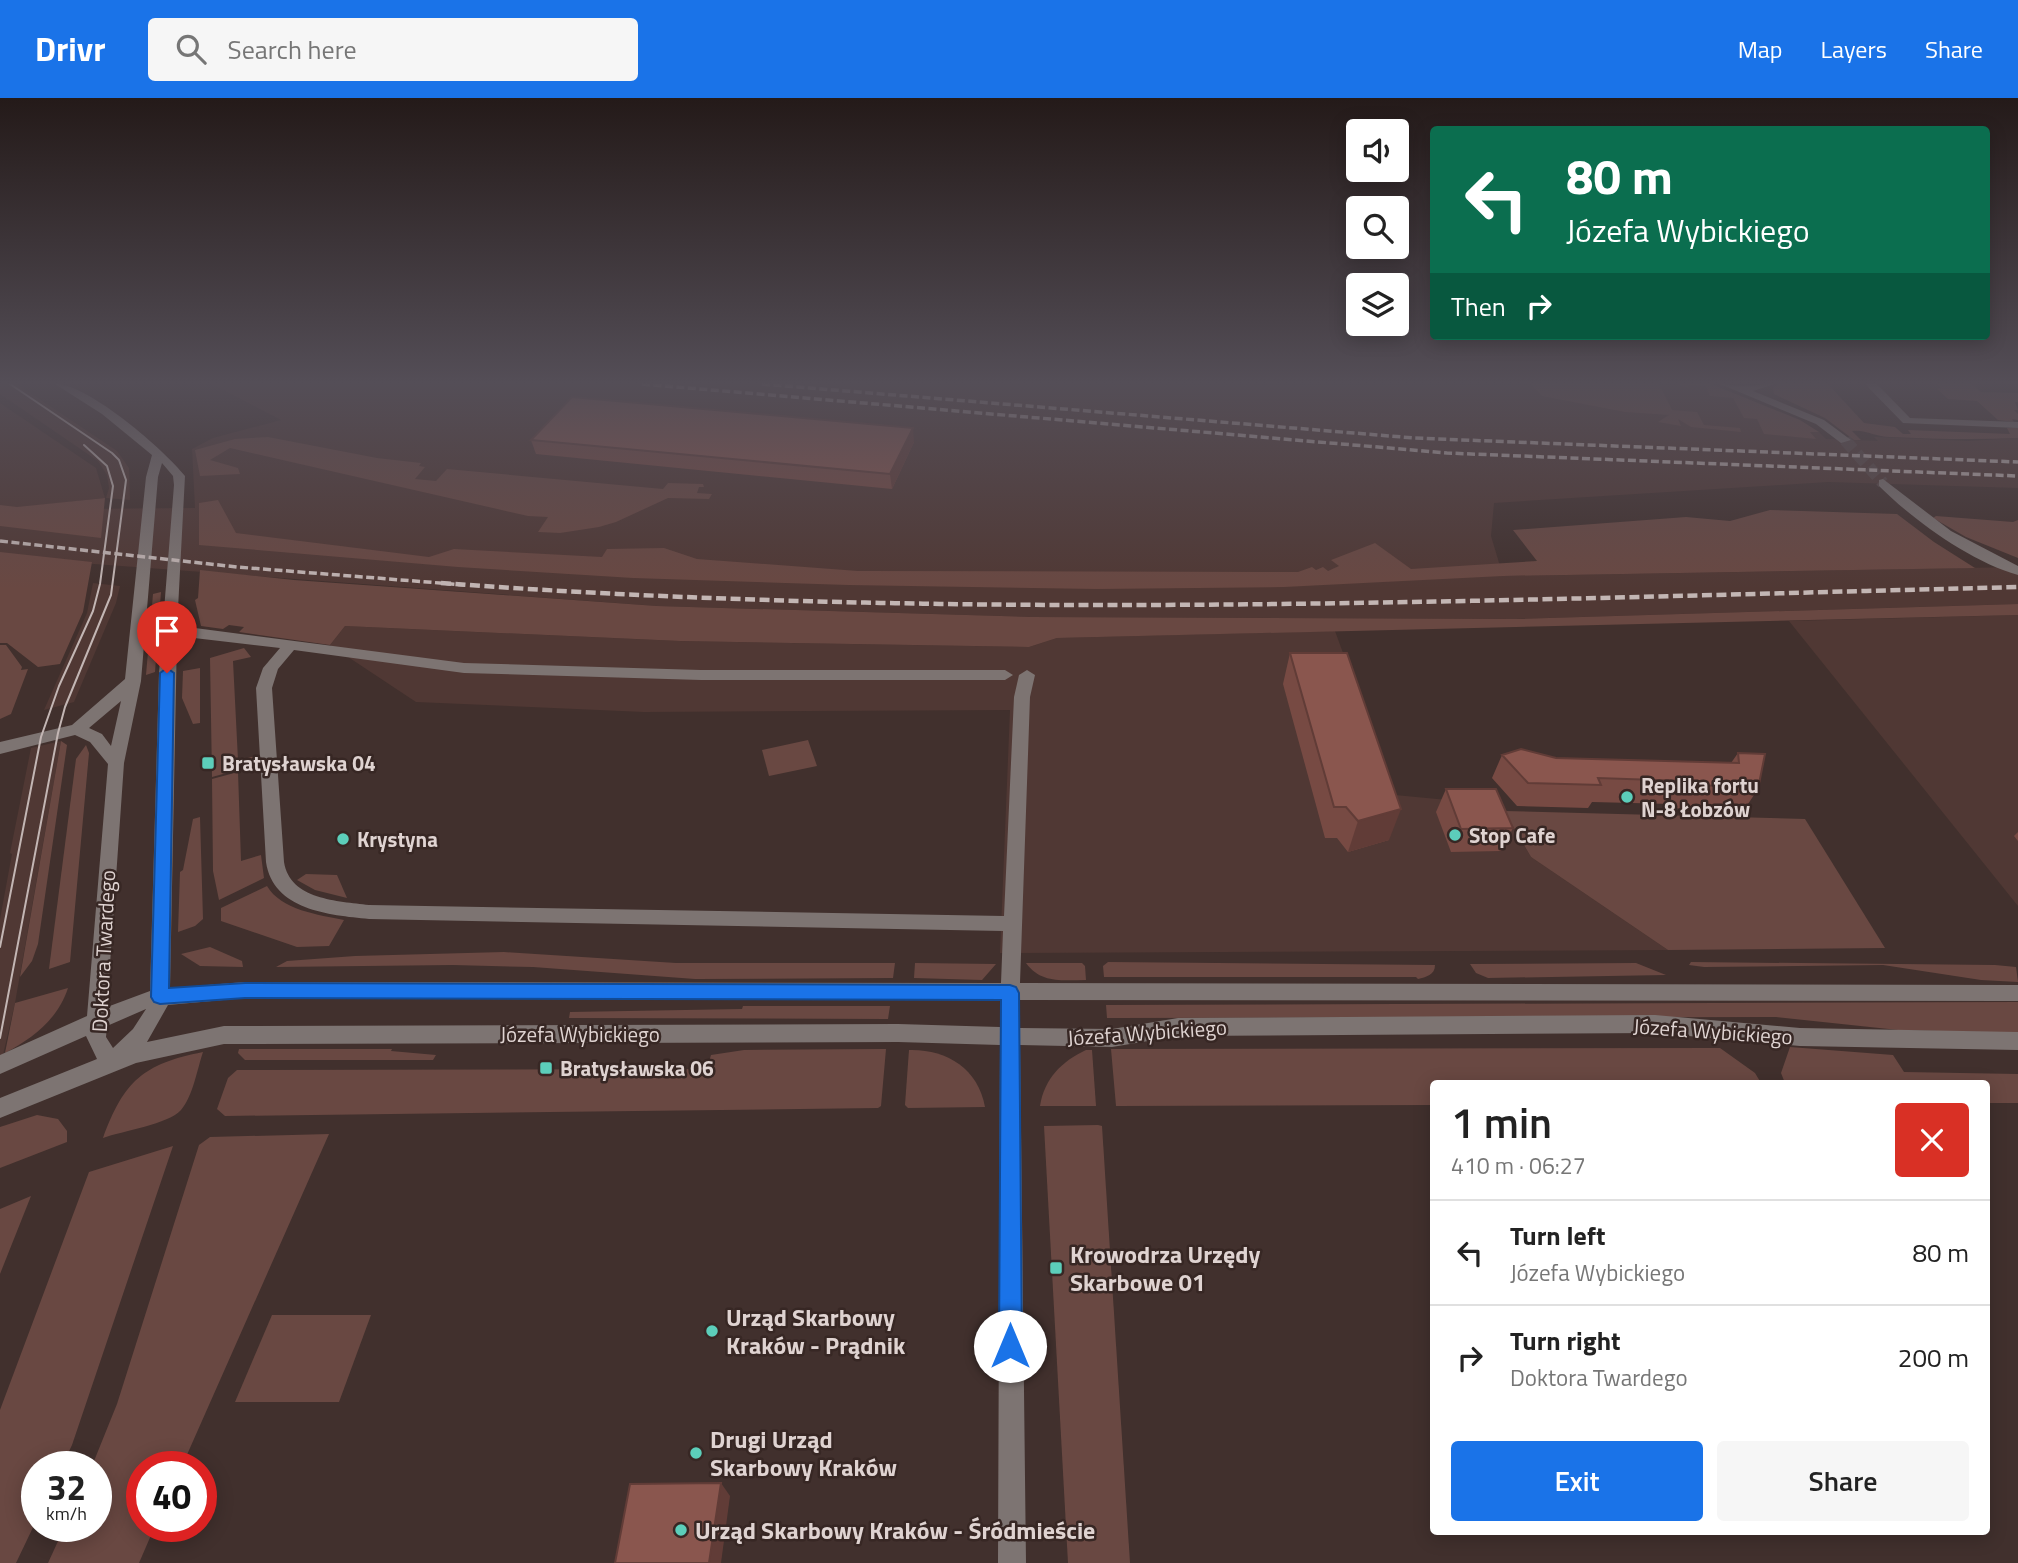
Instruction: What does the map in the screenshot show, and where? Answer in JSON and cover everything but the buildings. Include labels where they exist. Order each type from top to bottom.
[{"type":"street","name":"Doktora Twardego","points":[[155,452],[174,467],[179,476],[170,632],[160,997],[155,1017],[140,1038],[111,1063],[96,1038],[96,1021],[116,763],[134,681],[153,468],[158,455]]},
{"type":"street","points":[[1883,483],[1910,510],[1942,533],[2018,571]]},
{"type":"street","points":[[170,632],[187,631],[464,668],[701,675],[1005,675]]},
{"type":"street","points":[[289,646],[267,677],[264,700],[278,877],[304,898],[329,906],[369,912],[1013,924]]},
{"type":"street","points":[[1012,1563],[1010,993],[1022,697],[1027,676]]},
{"type":"street","points":[[0,748],[76,729],[134,681]]},
{"type":"street","points":[[76,729],[96,738],[116,763]]},
{"type":"street","name":"Józefa Wybickiego","points":[[0,1065],[137,1003],[160,997],[245,990],[2018,993]]},
{"type":"street","name":"Józefa Wybickiego","points":[[0,1108],[149,1048],[185,1039],[223,1035],[898,1033],[1112,1038],[1178,1027],[1655,1024],[1800,1037],[2018,1041]]},
{"type":"shaded area","points":[[0,452],[73,452],[96,468],[105,498],[33,506],[62,509],[195,508],[192,452],[2018,452],[2018,488],[1828,482],[1494,503],[1491,536],[1503,576],[2018,567],[2018,604],[1515,619],[1031,617],[657,606],[0,557]]},
{"type":"shaded area","points":[[85,452],[118,452],[129,468],[130,500],[106,498],[109,488],[107,475],[98,461]]},
{"type":"shaded area","points":[[195,452],[223,452],[210,460],[238,468],[240,474],[200,476]]},
{"type":"shaded area","points":[[249,452],[348,452],[421,463],[419,466],[425,467],[415,479],[436,481],[447,469],[663,489],[668,483],[703,484],[704,487],[699,487],[697,493],[712,494],[709,499],[668,498],[616,522],[560,533],[538,532],[548,517],[528,516]]},
{"type":"shaded area","points":[[105,498],[101,538],[0,526],[0,505],[17,507]]},
{"type":"shaded area","points":[[218,500],[236,533],[429,557],[454,549],[602,557],[607,549],[664,548],[697,559],[858,571],[1298,572],[1312,567],[1316,570],[1323,567],[1328,571],[1339,566],[1331,560],[1375,543],[1411,569],[1537,561],[1513,530],[1686,517],[1730,521],[1770,510],[1897,514],[1975,568],[1503,576],[1284,587],[1097,589],[633,578],[458,567],[199,545],[199,503]]},
{"type":"shaded area","points":[[1936,516],[2013,522],[2018,520],[2018,558],[1966,537],[1933,518]]},
{"type":"shaded area","points":[[0,552],[92,562],[83,612],[60,664],[38,667],[7,643],[0,643]]},
{"type":"shaded area","points":[[200,570],[294,580],[657,606],[1031,617],[1515,619],[2018,604],[2018,615],[1057,638],[1029,647],[680,641],[345,626],[330,645],[239,632],[244,627],[229,625],[223,629],[201,626],[195,600],[198,598]]},
{"type":"shaded area","points":[[93,583],[120,586],[116,603],[74,702],[44,710],[87,613]]},
{"type":"shaded area","points":[[161,592],[155,672],[146,675],[153,594]]},
{"type":"shaded area","points":[[2018,615],[2018,906],[1789,621]]},
{"type":"shaded area","points":[[345,626],[680,641],[1029,647],[1057,638],[1335,631],[1395,795],[1500,805],[1531,857],[1668,950],[1000,953],[1010,710],[644,712],[416,702],[330,645]]},
{"type":"shaded area","points":[[0,645],[6,645],[22,667],[21,670],[28,669],[11,714],[0,719]]},
{"type":"shaded area","points":[[244,648],[251,657],[233,661],[238,760],[256,756],[256,765],[212,777],[210,658]]},
{"type":"shaded area","points":[[200,668],[200,723],[193,724],[182,698],[183,671]]},
{"type":"shaded area","points":[[808,740],[817,766],[769,776],[762,750]]},
{"type":"shaded area","points":[[61,741],[15,1003],[0,1068],[0,919],[12,854],[10,853],[31,748]]},
{"type":"shaded area","points":[[61,741],[67,745],[38,944],[32,961],[20,977]]},
{"type":"shaded area","points":[[86,745],[89,753],[70,962],[49,969],[76,759]]},
{"type":"shaded area","points":[[238,772],[241,861],[261,855],[264,878],[219,900],[213,871],[212,779]]},
{"type":"shaded area","points":[[1504,811],[1805,819],[1885,948],[1668,950],[1531,857]]},
{"type":"shaded area","points":[[200,817],[203,919],[195,926],[178,932],[180,872],[183,870],[193,819]]},
{"type":"shaded area","points":[[306,874],[337,875],[347,898],[315,890],[297,880]]},
{"type":"shaded area","points":[[267,886],[281,901],[291,906],[344,920],[329,946],[297,947],[221,921],[221,908]]},
{"type":"shaded area","points":[[210,947],[242,961],[243,967],[200,966],[181,954]]},
{"type":"shaded area","points":[[504,952],[676,963],[895,963],[893,978],[695,979],[533,967],[453,965],[276,967],[287,961],[355,956]]},
{"type":"shaded area","points":[[1108,962],[1435,965],[1435,968],[1432,973],[1418,979],[1104,977],[1103,966]]},
{"type":"shaded area","points":[[1691,962],[1995,965],[2016,967],[2018,982],[1981,980],[1883,965],[1704,967],[1689,965]]},
{"type":"shaded area","points":[[915,963],[996,964],[982,980],[914,978]]},
{"type":"shaded area","points":[[1026,963],[1082,963],[1085,966],[1086,980],[1046,978],[1038,975]]},
{"type":"shaded area","points":[[1636,963],[1666,975],[1488,978],[1476,973],[1470,964]]},
{"type":"shaded area","points":[[68,988],[51,1018],[25,1041],[5,1053],[15,1003]]},
{"type":"shaded area","points":[[2018,1002],[2018,1033],[1898,1030],[1776,1017],[1107,1018],[1106,1005]]},
{"type":"shaded area","points":[[743,1006],[890,1006],[888,1019],[569,1018],[570,1012],[742,1009]]},
{"type":"shaded area","points":[[1790,1047],[1893,1055],[1904,1072],[2018,1074],[2018,1103],[1990,1103],[1990,1080],[1784,1080],[1781,1073]]},
{"type":"shaded area","points":[[1720,1048],[1755,1073],[1759,1080],[1430,1080],[1430,1105],[1116,1106],[1111,1049]]},
{"type":"shaded area","points":[[239,1049],[392,1049],[391,1051],[436,1055],[433,1060],[245,1060],[238,1053]]},
{"type":"shaded area","points":[[886,1049],[881,1106],[878,1108],[225,1116],[217,1109],[228,1078],[237,1070],[707,1069],[711,1055],[744,1050]]},
{"type":"shaded area","points":[[909,1050],[936,1053],[958,1064],[975,1082],[985,1107],[908,1108],[905,1105]]},
{"type":"shaded area","points":[[1086,1050],[1092,1050],[1096,1106],[1040,1106],[1050,1079],[1062,1065]]},
{"type":"shaded area","points":[[203,1052],[192,1090],[181,1110],[156,1123],[103,1138],[119,1102],[138,1078],[165,1062]]},
{"type":"shaded area","points":[[37,1115],[58,1119],[67,1131],[67,1142],[0,1168],[0,1127]]},
{"type":"shaded area","points":[[1044,1126],[1102,1126],[1130,1563],[1068,1563]]},
{"type":"shaded area","points":[[329,1134],[189,1451],[126,1451],[126,1542],[148,1542],[139,1563],[48,1563],[58,1542],[112,1542],[112,1451],[98,1451],[117,1404],[199,1145],[210,1137]]},
{"type":"shaded area","points":[[173,1146],[69,1451],[21,1451],[21,1542],[26,1542],[16,1563],[0,1563],[0,1410],[89,1172]]},
{"type":"shaded area","points":[[31,1196],[0,1274],[0,1209]]},
{"type":"shaded area","points":[[272,1315],[371,1315],[339,1402],[235,1402]]},
{"type":"tunnel","points":[[1856,452],[1883,483]]},
{"type":"tram line","points":[[0,947],[41,737],[59,686],[93,611],[100,584],[113,486],[107,466],[92,452]]},
{"type":"tram line","points":[[0,1038],[58,733],[65,707],[111,595],[126,480],[119,460],[111,452]]},
{"type":"railway","points":[[1440,452],[2018,476]]},
{"type":"railway","points":[[1776,452],[2018,462]]},
{"type":"railway","points":[[0,541],[237,567],[465,585]]},
{"type":"railway","points":[[441,583],[638,595],[1032,605],[1427,602],[2018,587]]},
{"type":"place","name":"Bratysławska 04","points":[[208,763]]},
{"type":"place","name":"Replika fortu N-8 Łobzów","points":[[1627,797]]},
{"type":"place","name":"Stop Cafe","points":[[1455,835]]},
{"type":"place","name":"Krystyna","points":[[343,839]]},
{"type":"place","name":"Bratysławska 06","points":[[546,1068]]},
{"type":"place","name":"Krowodrza Urzędy Skarbowe 01","points":[[1056,1268]]},
{"type":"place","name":"Urząd Skarbowy Kraków - Prądnik","points":[[712,1331]]},
{"type":"place","name":"Drugi Urząd Skarbowy Kraków","points":[[696,1453]]},
{"type":"place","name":"Urząd Skarbowy Kraków - Śródmieście","points":[[681,1530]]},
{"type":"route","points":[[167,673],[160,997],[245,990],[1010,993],[1010,1346]]}]
